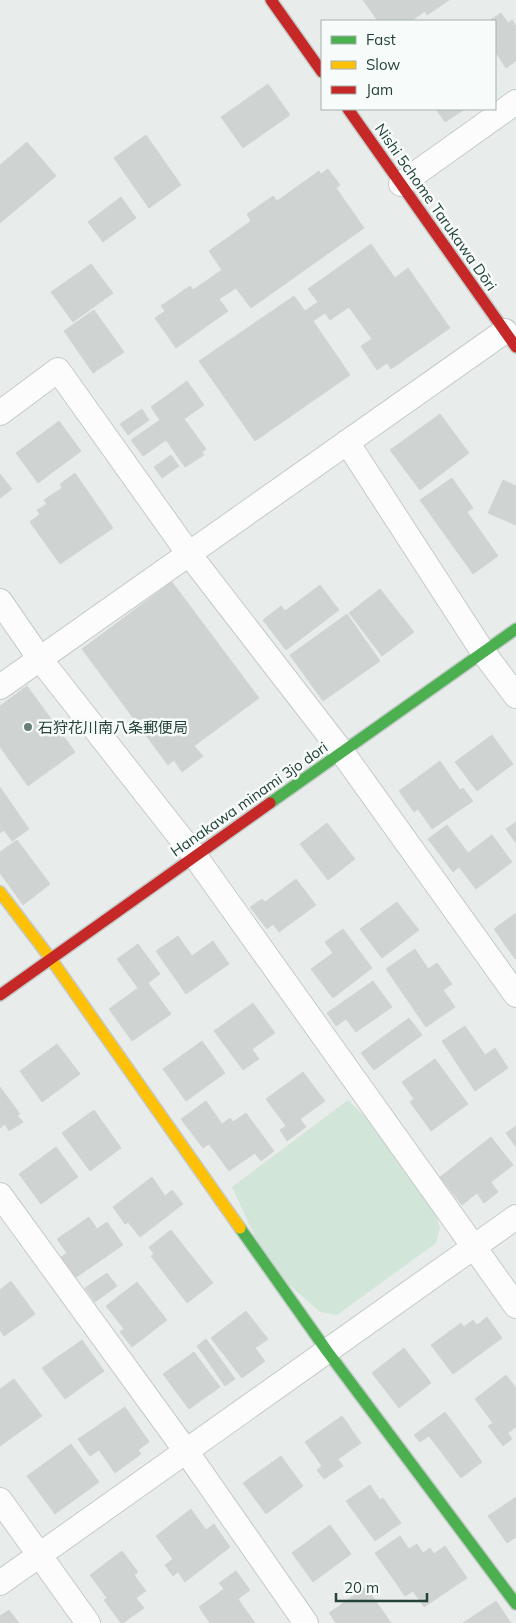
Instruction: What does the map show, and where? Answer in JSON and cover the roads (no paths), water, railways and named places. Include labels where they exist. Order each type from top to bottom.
[{"type":"street","points":[[271,0],[321,71]]},
{"type":"street","points":[[402,184],[516,102]]},
{"type":"street","name":"Nishi 5chome Tarukawa Dōri","points":[[349,110],[510,339]]},
{"type":"street","points":[[0,687],[348,442],[510,339]]},
{"type":"street","points":[[0,413],[58,370],[189,554],[342,752],[516,995]]},
{"type":"street","points":[[348,442],[483,652],[516,696]]},
{"type":"street","points":[[0,601],[40,659],[195,856],[516,1306]]},
{"type":"street","name":"Hanakawa minami 3jo dori","points":[[0,995],[516,629]]},
{"type":"street","points":[[0,892],[51,959],[327,1351],[516,1604]]},
{"type":"street","points":[[0,1195],[186,1451],[306,1623]]},
{"type":"street","points":[[0,1583],[516,1217]]},
{"type":"street","points":[[0,1500],[88,1623]]},
{"type":"place","name":"石狩花川南八条郵便局","points":[[28,727]]}]
